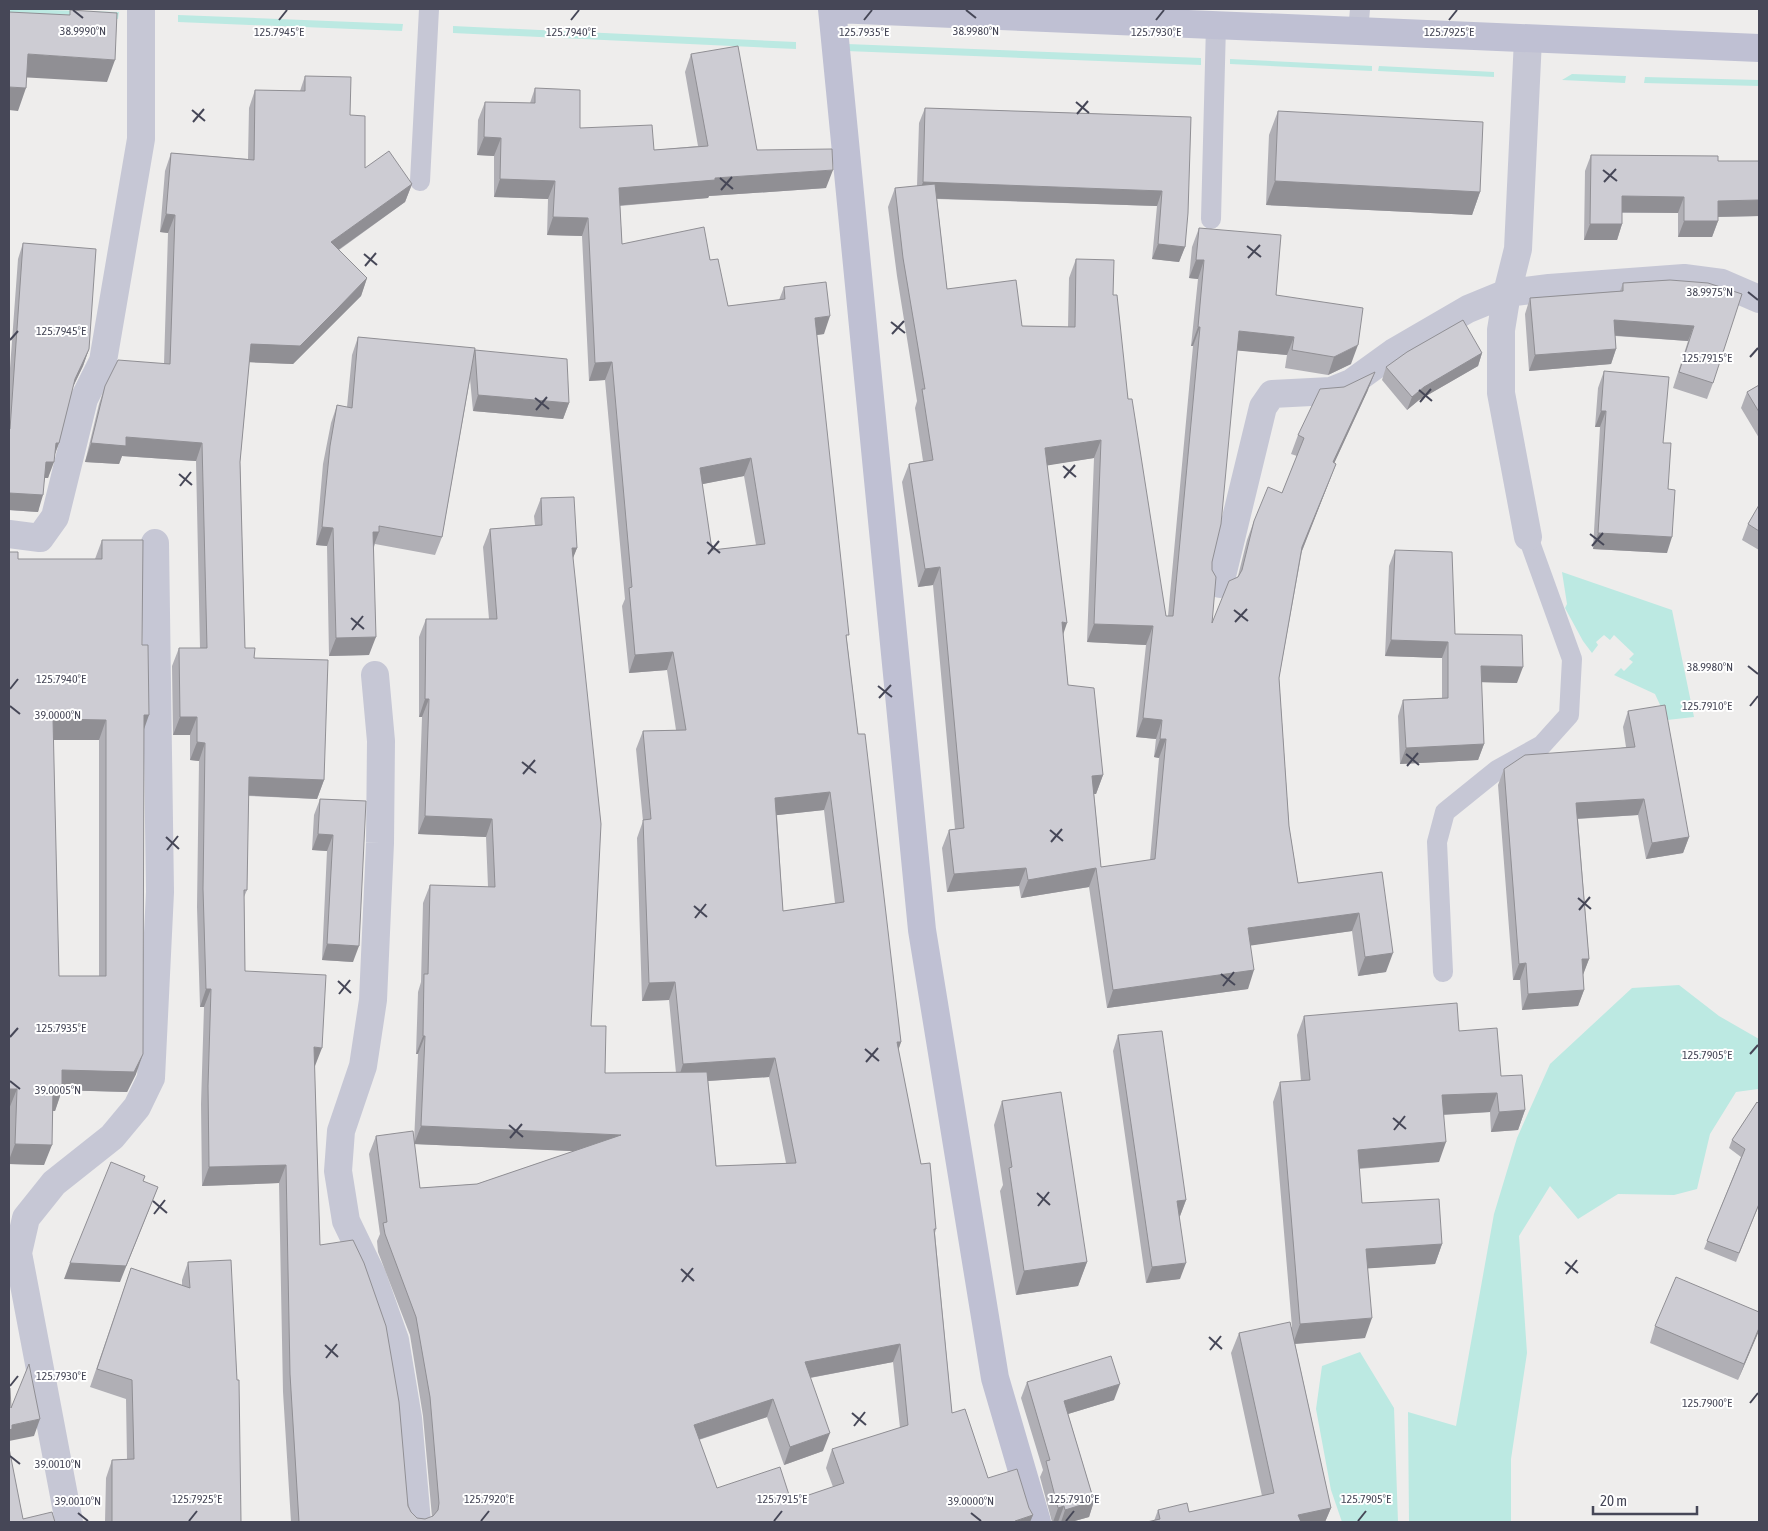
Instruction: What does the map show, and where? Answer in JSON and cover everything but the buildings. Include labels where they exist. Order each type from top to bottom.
[{"type":"street","points":[[9,534],[40,538],[55,517],[84,399],[103,361],[141,139],[141,9]]},
{"type":"street","points":[[832,9],[922,930],[995,1378],[1037,1522]]},
{"type":"street","points":[[835,9],[1216,25],[1359,20],[1528,39],[1759,48]]},
{"type":"street","points":[[1528,39],[1518,248],[1507,293],[1501,330],[1501,393],[1528,537]]},
{"type":"street","points":[[1220,584],[1263,407],[1272,394],[1331,391],[1352,383],[1394,352],[1468,309],[1507,293],[1684,278],[1722,283],[1759,299]]},
{"type":"street","points":[[69,1522],[18,1298],[18,1253],[26,1218],[54,1183],[112,1137],[137,1108],[151,1078],[160,892],[155,544]]},
{"type":"street","points":[[375,675],[381,741],[380,825],[373,1000],[363,1066],[341,1131],[338,1172],[346,1221],[372,1275],[395,1340],[408,1418],[417,1522]]},
{"type":"lane","points":[[420,181],[429,9]]},
{"type":"lane","points":[[1211,219],[1216,25]]},
{"type":"lane","points":[[1443,972],[1437,842],[1445,812],[1497,770],[1542,745],[1569,715],[1572,659],[1528,537]]},
{"type":"shaded area","points":[[9,9],[119,12],[118,19],[9,15]]},
{"type":"shaded area","points":[[178,15],[403,24],[402,31],[178,22]]},
{"type":"shaded area","points":[[453,26],[796,42],[796,49],[453,33]]},
{"type":"shaded area","points":[[847,44],[1201,58],[1201,65],[846,51]]},
{"type":"shaded area","points":[[1230,59],[1372,66],[1372,71],[1230,64]]},
{"type":"shaded area","points":[[1379,66],[1494,72],[1494,77],[1378,71]]},
{"type":"shaded area","points":[[1572,74],[1626,76],[1625,83],[1562,80]]},
{"type":"shaded area","points":[[1645,77],[1759,80],[1759,86],[1644,83]]},
{"type":"shaded area","points":[[1562,572],[1672,610],[1694,717],[1667,720],[1655,694],[1614,675],[1621,668],[1624,671],[1633,662],[1629,659],[1634,654],[1614,635],[1610,640],[1604,635],[1596,642],[1598,645],[1592,653],[1583,641],[1565,608],[1567,604]]},
{"type":"shaded area","points":[[1679,985],[1719,1016],[1759,1039],[1758,1089],[1736,1092],[1710,1134],[1697,1189],[1674,1195],[1618,1194],[1578,1219],[1550,1186],[1519,1236],[1527,1353],[1511,1459],[1511,1522],[1409,1522],[1408,1412],[1456,1426],[1494,1214],[1517,1138],[1550,1064],[1632,988]]},
{"type":"shaded area","points":[[1360,1352],[1394,1408],[1398,1522],[1342,1522],[1331,1490],[1316,1409],[1322,1366]]}]
